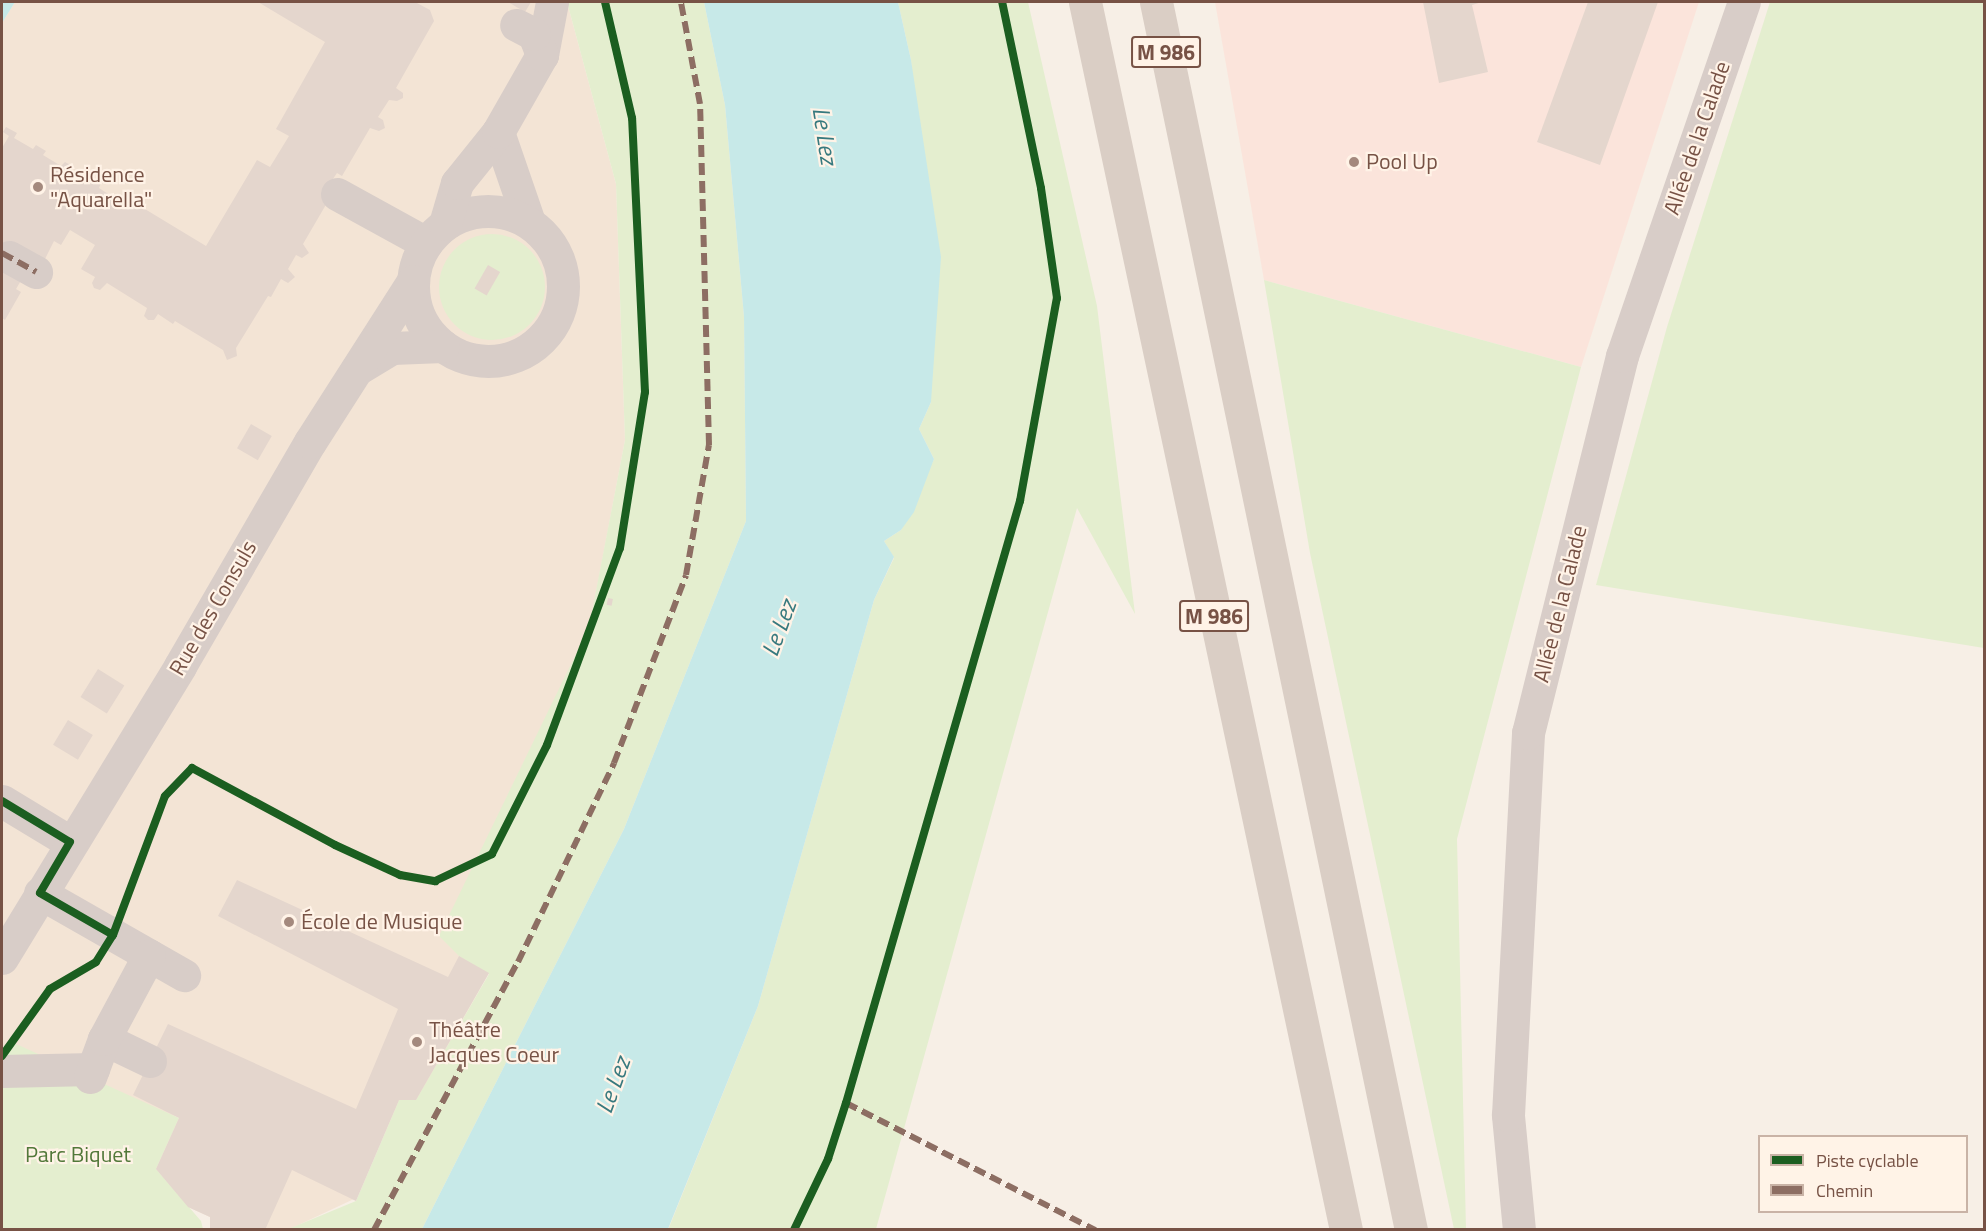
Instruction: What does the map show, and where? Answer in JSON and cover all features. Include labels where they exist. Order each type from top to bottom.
[{"type":"main road","name":"M 986","points":[[1085,2],[1346,1230]]},
{"type":"main road","name":"M 986","points":[[1156,2],[1411,1230]]},
{"type":"street","points":[[436,234],[465,214],[487,210],[509,213],[529,222],[547,238],[559,259],[563,275],[561,306],[550,328],[534,346],[504,359],[488,362],[464,357],[443,346],[426,328],[415,306],[413,281],[417,261],[436,234],[457,183],[498,132],[542,55],[552,2]]},
{"type":"street","name":"Allée de la Calade","points":[[1519,1230],[1508,1115],[1528,733],[1622,356],[1744,2]]},
{"type":"street","points":[[516,25],[534,34],[542,55]]},
{"type":"street","points":[[498,132],[529,222]]},
{"type":"street","points":[[338,194],[436,234]]},
{"type":"street","name":"Rue des Consuls","points":[[2,958],[70,842],[180,666],[353,372],[413,281]]},
{"type":"street","name":"Rue des Consuls","points":[[353,372],[392,348],[443,346]]},
{"type":"street","points":[[2,801],[70,842]]},
{"type":"street","points":[[40,893],[184,975]]},
{"type":"street","points":[[2,1071],[92,1073],[104,1039],[149,955]]},
{"type":"street","points":[[104,1039],[150,1061]]},
{"type":"shaded area","points":[[15,2],[567,2],[616,184],[625,440],[589,629],[506,799],[489,973],[416,1102],[399,1101],[356,1198],[290,1229],[236,1229],[188,1207],[156,1169],[179,1117],[2,1076],[2,23]]},
{"type":"shaded area","points":[[1215,2],[1699,2],[1581,367],[1264,280]]},
{"type":"green space","points":[[567,2],[704,2],[725,105],[744,317],[746,521],[624,829],[422,1229],[286,1230],[356,1201],[399,1100],[416,1100],[489,974],[459,956],[439,936],[589,627],[625,440],[616,184]]},
{"type":"green space","points":[[898,2],[1028,2],[1097,306],[1135,614],[1077,508],[876,1229],[668,1230],[758,1006],[874,600],[894,558],[884,541],[901,530],[934,459],[919,429],[931,402],[911,60]]},
{"type":"green space","points":[[1770,2],[1984,2],[1984,648],[1596,585],[1667,327]]},
{"type":"green space","points":[[492,234],[512,238],[529,250],[541,267],[545,287],[541,307],[529,324],[512,336],[492,340],[472,336],[455,324],[443,307],[439,287],[443,267],[455,250],[472,238]]},
{"type":"green space","points":[[1264,280],[1581,367],[1457,839],[1466,1229],[1454,1229],[1310,553]]},
{"type":"green space","name":"Parc Biquet","points":[[14,1043],[179,1118],[156,1169],[201,1221],[203,1229],[2,1230],[2,1066]]},
{"type":"water","points":[[2,2],[15,2],[2,23]]},
{"type":"water","name":"Le Lez","points":[[704,2],[898,2],[911,60],[941,257],[931,402],[919,429],[934,459],[914,512],[901,530],[884,541],[894,557],[874,600],[758,1006],[668,1229],[422,1229],[624,829],[746,521],[744,317],[725,105]]},
{"type":"building","points":[[258,2],[415,2],[430,10],[434,21],[396,88],[403,93],[403,98],[397,101],[389,100],[378,117],[383,120],[385,128],[379,131],[370,128],[342,176],[337,173],[324,192],[331,196],[303,244],[309,253],[302,258],[296,255],[288,269],[295,277],[288,283],[281,279],[271,297],[268,296],[236,348],[237,356],[227,360],[223,350],[175,321],[173,324],[158,314],[154,320],[148,320],[144,316],[147,308],[107,283],[100,290],[94,288],[92,283],[95,277],[81,269],[95,245],[70,230],[61,245],[54,241],[43,263],[23,277],[16,289],[21,292],[5,320],[2,318],[2,148],[9,136],[3,132],[6,127],[17,133],[14,138],[33,149],[36,145],[46,151],[43,155],[61,166],[65,162],[72,166],[69,171],[90,183],[94,179],[101,183],[99,188],[122,203],[125,197],[206,246],[257,160],[270,167],[289,136],[276,129],[325,42]]},
{"type":"building","points":[[508,2],[531,2],[525,12]]},
{"type":"building","points":[[1423,2],[1482,2],[1472,5],[1488,72],[1439,83]]},
{"type":"building","points":[[1588,2],[1658,2],[1600,165],[1537,142]]},
{"type":"building","points":[[488,265],[500,272],[487,295],[474,288]]},
{"type":"building","points":[[251,424],[272,436],[258,460],[237,448]]},
{"type":"building","points":[[608,598],[613,599],[612,606],[607,605]]},
{"type":"building","points":[[98,669],[124,685],[107,713],[81,697]]},
{"type":"building","points":[[68,720],[93,735],[78,760],[53,745]]},
{"type":"building","name":"Théâtre Jacques Coeur","points":[[237,880],[448,977],[459,956],[489,973],[416,1100],[399,1100],[356,1201],[292,1170],[265,1230],[210,1230],[210,1217],[188,1207],[156,1169],[179,1118],[133,1095],[168,1024],[356,1109],[398,1009],[218,916]]},
{"type":"marked path","points":[[374,1230],[518,962],[614,763],[686,575],[709,445],[700,104],[681,2]]},
{"type":"marked path","points":[[2,253],[36,272]]},
{"type":"marked path","points":[[846,1103],[1095,1230]]},
{"type":"cycle path","points":[[2,1056],[50,989],[96,962],[113,935],[165,796],[192,768],[335,845],[400,875],[435,881],[492,854],[547,745],[620,548],[645,392],[632,118],[605,2]]},
{"type":"cycle path","points":[[794,1230],[828,1159],[846,1103],[1020,501],[1057,298],[1041,188],[1002,2]]},
{"type":"cycle path","points":[[2,801],[70,842],[40,893],[113,935]]},
{"type":"place","name":"Pool Up","points":[[1354,162]]},
{"type":"place","name":"Résidence \"Aquarella\"","points":[[38,187]]},
{"type":"place","name":"École de Musique","points":[[289,922]]},
{"type":"place","name":"Théâtre Jacques Coeur","points":[[417,1042]]}]
